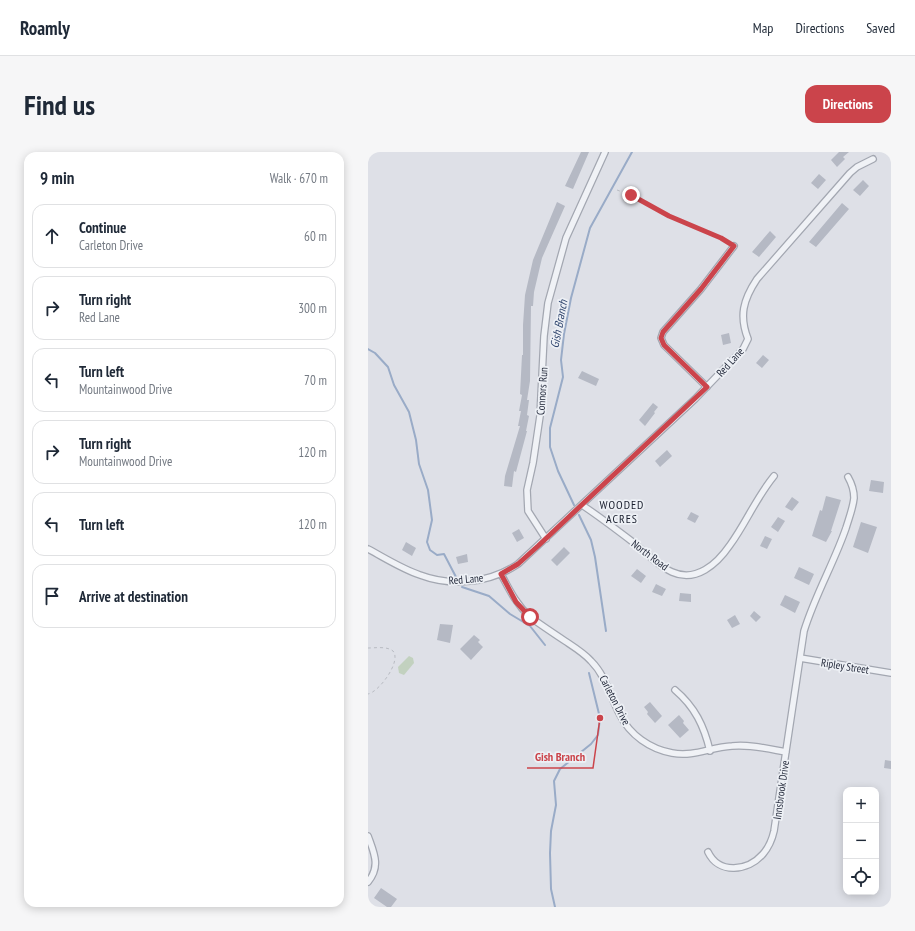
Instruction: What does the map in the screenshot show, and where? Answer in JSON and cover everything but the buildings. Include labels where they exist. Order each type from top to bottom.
[{"type":"street","name":"Connors Run","points":[[546,539],[528,511],[527,490],[533,463],[540,416],[544,336],[548,303],[566,238],[606,152]]},
{"type":"street","name":"Red Lane","points":[[368,550],[407,570],[427,578],[443,581],[472,581],[501,574],[518,564],[707,387],[743,348],[748,339],[743,323],[744,305],[749,290],[850,173],[857,167],[873,159]]},
{"type":"street","points":[[707,387],[664,345],[662,336],[663,332],[701,289],[734,246]]},
{"type":"street","name":"North Road","points":[[582,505],[667,569],[681,575],[693,575],[706,570],[724,554],[759,496],[774,476]]},
{"type":"street","name":"Innsbrook Drive","points":[[708,852],[710,858],[718,865],[730,868],[745,866],[763,854],[770,843],[774,831],[804,631],[842,539],[849,517],[854,497],[852,484],[848,477]]},
{"type":"street","name":"Carleton Drive","points":[[501,574],[516,602],[526,613],[592,661],[605,680],[623,721],[634,734],[651,746],[671,753],[689,754],[734,745],[786,752]]},
{"type":"street","name":"Ripley Street","points":[[800,658],[891,673]]},
{"type":"street","points":[[675,690],[697,714],[703,726],[710,751]]},
{"type":"street","points":[[368,836],[376,859],[373,876],[368,882]]},
{"type":"path","points":[[617,190],[643,200],[669,216],[721,238],[734,246]]},
{"type":"path","points":[[368,648],[390,649],[395,656],[390,673],[379,688],[371,694],[368,694]]},
{"type":"green space","points":[[409,656],[413,658],[414,663],[404,675],[399,673],[398,667]]},
{"type":"waterway","name":"Gish Branch","points":[[574,505],[558,471],[550,447],[550,428],[563,377],[561,360],[564,334],[571,298],[590,228],[632,152]]},
{"type":"waterway","points":[[368,349],[375,353],[388,367],[394,385],[409,412],[416,440],[419,464],[428,490],[432,520],[427,542],[430,550],[437,555],[444,554],[456,577]]},
{"type":"waterway","name":"Gish Branch","points":[[579,515],[591,540],[595,557],[606,631]]},
{"type":"waterway","points":[[462,587],[489,596],[510,614],[530,626],[545,645]]},
{"type":"waterway","name":"Gish Branch","points":[[555,907],[551,889],[550,853],[551,831],[556,805],[554,781],[560,769],[591,744],[598,735],[600,718],[589,673]]},
{"type":"place","name":"Gish Branch","points":[[600,718]]},
{"type":"district","name":"WOODED ACRES","points":[[622,512]]},
{"type":"route","points":[[530,617],[516,602],[501,574],[518,564],[538,546],[707,387],[664,345],[661,338],[663,332],[701,289],[734,246],[721,238],[669,216],[643,200],[631,195]]}]
